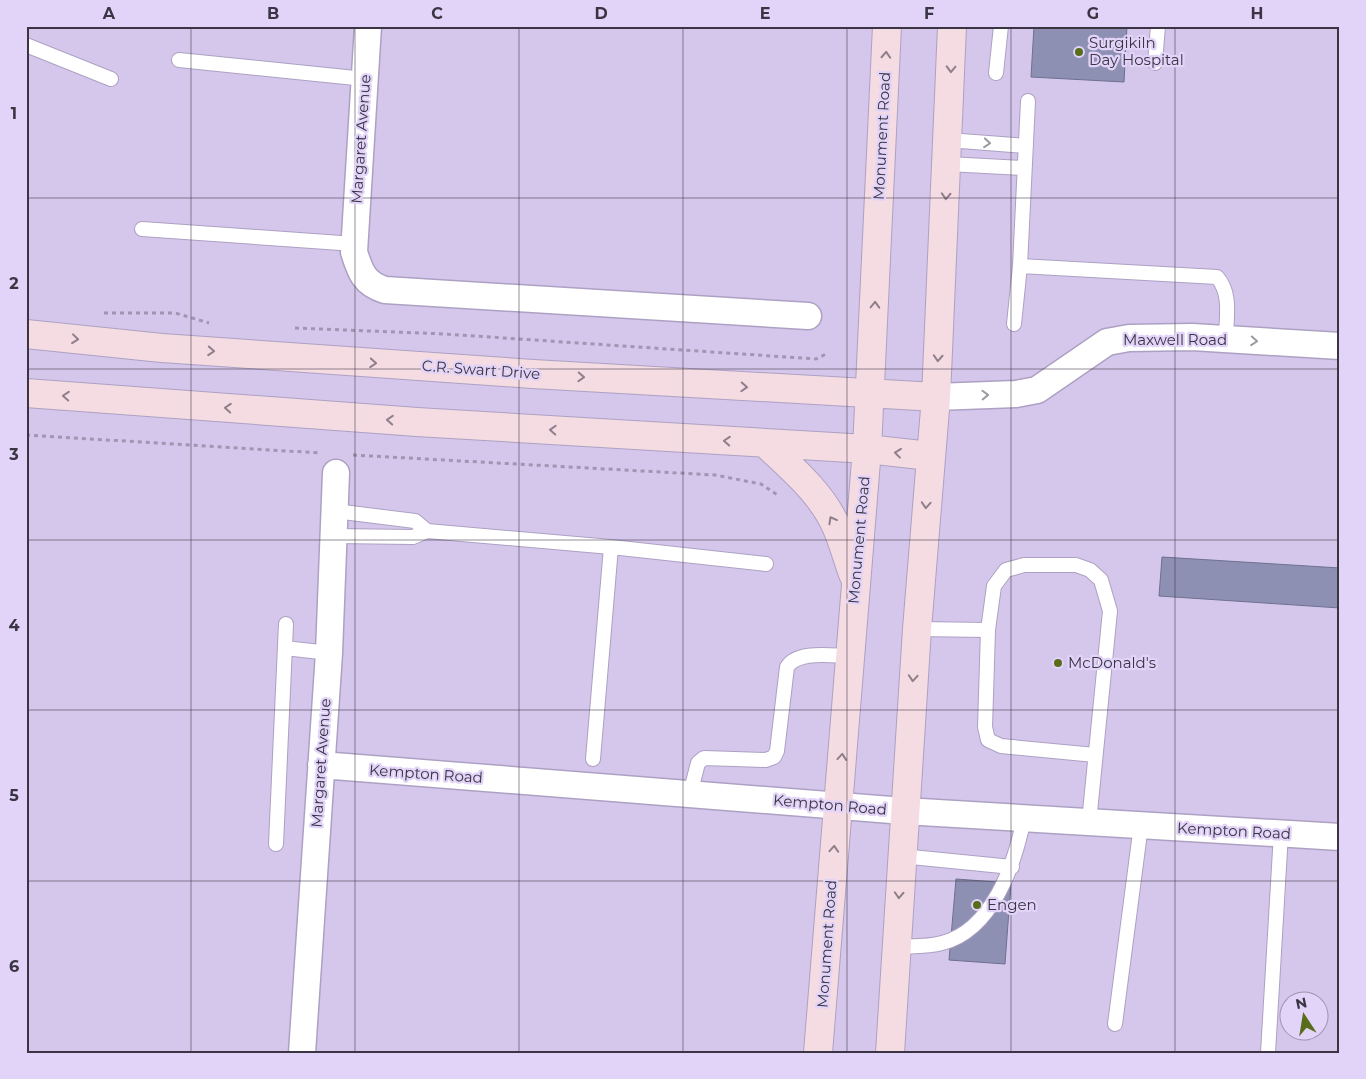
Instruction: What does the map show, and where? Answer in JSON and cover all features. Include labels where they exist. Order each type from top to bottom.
[{"type":"main road","name":"Monument Road","points":[[818,1053],[867,449],[888,26]]},
{"type":"main road","points":[[890,1053],[916,629],[936,397],[952,26]]},
{"type":"main road","name":"C.R. Swart Drive","points":[[26,334],[162,348],[455,369],[936,397]]},
{"type":"main road","points":[[26,393],[417,422],[867,449],[930,456]]},
{"type":"main road","points":[[765,443],[820,499],[836,525],[856,582]]},
{"type":"street","name":"Margaret Avenue","points":[[355,248],[368,26]]},
{"type":"street","points":[[355,248],[360,272],[367,282],[385,290],[808,316]]},
{"type":"street","name":"Maxwell Road","points":[[936,397],[1016,394],[1037,390],[1107,342],[1129,338],[1226,339],[1340,346]]},
{"type":"street","name":"Margaret Avenue","points":[[302,1053],[329,653],[335,460]]},
{"type":"street","name":"Kempton Road","points":[[321,765],[904,811],[1340,837]]},
{"type":"lane","points":[[996,74],[1001,26]]},
{"type":"lane","points":[[1155,64],[1158,26]]},
{"type":"lane","points":[[27,48],[111,79]]},
{"type":"lane","points":[[179,60],[365,79]]},
{"type":"lane","points":[[1014,324],[1020,266],[1028,101]]},
{"type":"lane","points":[[948,152],[1026,146]]},
{"type":"lane","points":[[948,152],[1024,168]]},
{"type":"lane","points":[[142,229],[355,248]]},
{"type":"lane","points":[[1020,266],[1217,277],[1224,284],[1227,295],[1226,339]]},
{"type":"lane","points":[[334,524],[415,521],[427,531]]},
{"type":"lane","points":[[334,524],[413,537],[427,531],[611,547],[766,564]]},
{"type":"lane","points":[[593,759],[611,547]]},
{"type":"lane","points":[[1089,822],[1110,611],[1101,580],[1090,570],[1076,565],[1024,565],[1006,570],[994,586],[988,630],[985,727],[988,740],[1001,746],[1095,755]]},
{"type":"lane","points":[[276,844],[286,624]]},
{"type":"lane","points":[[916,629],[988,630]]},
{"type":"lane","points":[[285,648],[329,653]]},
{"type":"lane","points":[[690,794],[698,763],[704,758],[766,760],[774,757],[777,751],[787,667],[791,661],[802,657],[850,656]]},
{"type":"lane","points":[[896,947],[926,946],[957,937],[971,926],[999,892],[1012,867],[1024,818]]},
{"type":"lane","points":[[1115,1024],[1142,825]]},
{"type":"lane","points":[[1268,1053],[1281,833]]},
{"type":"lane","points":[[902,856],[1012,867]]},
{"type":"path","points":[[102,313],[175,313],[216,325]]},
{"type":"path","points":[[285,328],[445,334],[816,359],[828,353]]},
{"type":"path","points":[[26,435],[335,460],[714,475],[761,484],[782,498]]},
{"type":"building","name":"Surgikiln Day Hospital","points":[[1034,26],[1127,26],[1124,82],[1031,77]]},
{"type":"building","points":[[1162,557],[1340,568],[1340,608],[1159,596]]},
{"type":"building","points":[[956,879],[1011,883],[1005,964],[949,960]]},
{"type":"place","name":"Surgikiln Day Hospital","points":[[1079,52]]},
{"type":"place","name":"McDonald's","points":[[1058,663]]},
{"type":"place","name":"Engen","points":[[977,905]]}]
